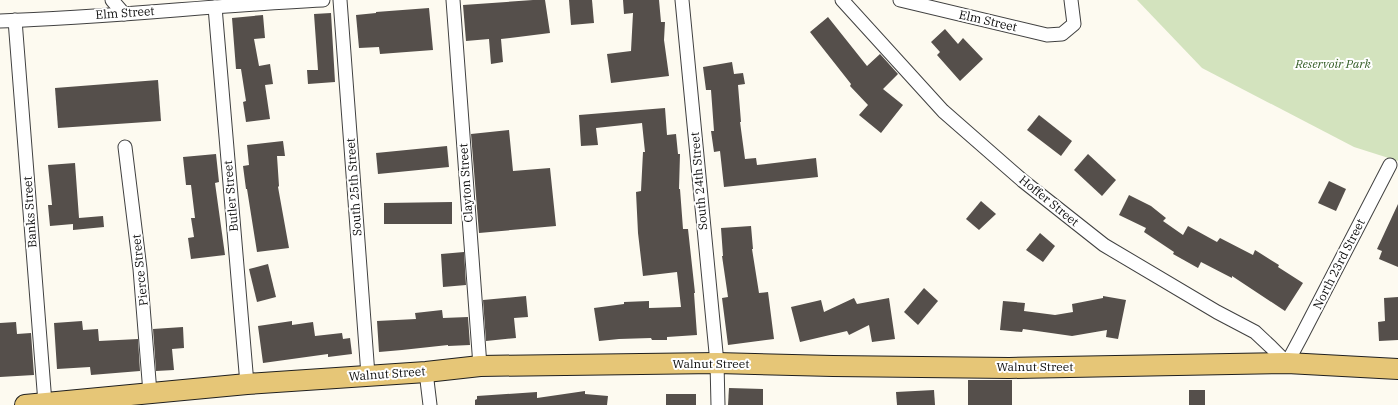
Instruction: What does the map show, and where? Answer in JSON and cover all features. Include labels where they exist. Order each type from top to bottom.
[{"type":"main road","name":"Walnut Street","points":[[25,405],[247,384],[426,372],[480,366],[717,363],[1009,368],[1287,363],[1398,369]]},
{"type":"street","points":[[112,0],[124,14]]},
{"type":"street","name":"Elm Street","points":[[0,21],[124,14],[283,1],[323,0]]},
{"type":"street","name":"South 25th Street","points":[[340,0],[368,375]]},
{"type":"street","name":"Clayton Street","points":[[453,0],[480,366]]},
{"type":"street","name":"South 24th Street","points":[[682,0],[717,363],[718,405]]},
{"type":"street","name":"Hoffer Street","points":[[842,0],[943,111],[1023,181],[1104,245],[1217,312],[1255,332],[1287,363]]},
{"type":"street","name":"Elm Street","points":[[900,0],[1047,35],[1062,34],[1074,24],[1070,0]]},
{"type":"street","name":"Butler Street","points":[[215,7],[247,384]]},
{"type":"street","name":"Banks Street","points":[[15,20],[45,403]]},
{"type":"street","name":"Pierce Street","points":[[125,147],[140,269],[150,393]]},
{"type":"street","name":"North 23rd Street","points":[[1287,363],[1390,165]]},
{"type":"street","points":[[426,372],[430,405]]},
{"type":"green space","name":"Reservoir Park","points":[[1137,0],[1398,0],[1398,161],[1354,147],[1202,68]]},
{"type":"building","points":[[545,0],[550,33],[501,39],[503,62],[491,64],[489,39],[466,41],[463,5]]},
{"type":"building","points":[[569,0],[592,0],[594,23],[571,25]]},
{"type":"building","points":[[623,0],[659,0],[661,22],[665,22],[664,40],[669,76],[611,83],[607,54],[631,51],[633,13],[624,14]]},
{"type":"building","points":[[429,8],[433,50],[380,54],[379,47],[359,48],[356,15]]},
{"type":"building","points":[[331,13],[335,82],[308,84],[307,70],[318,70],[314,14]]},
{"type":"building","points":[[263,15],[265,38],[254,39],[259,66],[270,64],[273,84],[265,85],[270,119],[246,122],[243,102],[246,101],[241,69],[236,69],[232,18]]},
{"type":"building","points":[[828,17],[867,66],[880,54],[898,74],[883,89],[903,105],[881,133],[859,115],[868,105],[850,86],[851,84],[810,32]]},
{"type":"building","points":[[945,29],[958,44],[963,38],[983,59],[960,81],[937,55],[940,52],[931,42]]},
{"type":"building","points":[[732,62],[734,74],[743,73],[745,84],[738,85],[740,122],[745,159],[756,158],[757,165],[816,158],[818,177],[724,187],[720,151],[714,152],[711,131],[714,131],[711,90],[706,90],[703,67]]},
{"type":"building","points":[[158,80],[161,121],[58,128],[55,88]]},
{"type":"building","points":[[665,108],[667,135],[676,134],[678,154],[680,154],[679,189],[683,229],[688,229],[695,293],[697,335],[667,337],[667,340],[652,340],[651,338],[599,341],[594,308],[624,304],[624,302],[649,301],[649,308],[681,307],[677,272],[643,276],[638,233],[636,192],[641,191],[643,152],[645,152],[642,123],[596,128],[598,145],[581,146],[579,115]]},
{"type":"building","points":[[1039,115],[1072,141],[1061,156],[1027,130]]},
{"type":"building","points":[[509,130],[513,171],[550,168],[556,226],[479,233],[471,134]]},
{"type":"building","points":[[283,141],[285,156],[277,156],[278,187],[289,248],[257,252],[243,166],[249,165],[247,145]]},
{"type":"building","points":[[447,146],[449,167],[378,174],[376,153]]},
{"type":"building","points":[[216,154],[219,182],[215,183],[225,255],[191,259],[188,238],[194,237],[191,218],[195,218],[191,185],[186,185],[183,157]]},
{"type":"building","points":[[1088,154],[1116,180],[1102,196],[1074,170]]},
{"type":"building","points":[[75,163],[79,218],[103,216],[104,227],[73,230],[73,224],[50,226],[48,205],[52,205],[48,165]]},
{"type":"building","points":[[1329,181],[1346,189],[1336,211],[1318,203]]},
{"type":"building","points":[[1129,195],[1151,206],[1166,218],[1163,221],[1183,235],[1188,226],[1217,242],[1220,238],[1253,255],[1255,250],[1279,265],[1278,267],[1303,283],[1285,311],[1232,276],[1232,278],[1201,262],[1198,268],[1173,254],[1174,252],[1144,232],[1146,228],[1119,215]]},
{"type":"building","points":[[981,201],[996,214],[979,230],[966,219]]},
{"type":"building","points":[[452,202],[452,224],[384,224],[384,203]]},
{"type":"building","points":[[1398,204],[1398,267],[1379,259],[1382,251],[1377,249]]},
{"type":"building","points":[[751,226],[752,249],[759,293],[768,292],[774,339],[728,345],[722,298],[728,297],[722,256],[721,228]]},
{"type":"building","points":[[1040,233],[1055,246],[1043,262],[1026,250]]},
{"type":"building","points":[[464,252],[466,285],[443,287],[441,254]]},
{"type":"building","points":[[268,264],[276,297],[257,302],[249,269]]},
{"type":"building","points":[[924,288],[938,301],[918,325],[904,312]]},
{"type":"building","points":[[526,296],[528,317],[514,318],[516,338],[486,341],[483,300]]},
{"type":"building","points":[[1103,296],[1126,300],[1118,339],[1106,337],[1107,330],[1072,336],[1023,329],[1022,332],[1000,330],[1003,301],[1025,303],[1024,311],[1055,315],[1073,312],[1072,304],[1103,298]]},
{"type":"building","points":[[1398,297],[1398,340],[1379,341],[1378,322],[1385,321],[1384,298]]},
{"type":"building","points":[[854,298],[857,304],[889,298],[895,339],[872,342],[869,325],[849,335],[847,331],[800,342],[791,307],[821,300],[824,312]]},
{"type":"building","points":[[442,310],[443,318],[468,317],[470,345],[448,345],[379,352],[377,321],[416,319],[415,313]]},
{"type":"building","points":[[82,321],[83,330],[98,329],[99,341],[138,339],[140,371],[91,375],[90,367],[57,369],[54,323]]},
{"type":"building","points":[[292,321],[292,325],[313,322],[315,336],[342,333],[343,339],[350,338],[352,354],[328,357],[328,354],[263,363],[258,326]]},
{"type":"building","points":[[16,322],[17,334],[31,333],[34,375],[0,377],[0,323]]},
{"type":"building","points":[[183,327],[184,348],[172,349],[174,370],[156,371],[153,329]]},
{"type":"building","points":[[968,380],[1012,380],[1012,405],[968,405]]},
{"type":"building","points":[[729,388],[763,389],[763,405],[728,405]]},
{"type":"building","points":[[934,390],[935,405],[897,405],[896,392]]},
{"type":"building","points":[[1189,390],[1205,390],[1205,405],[1189,405]]},
{"type":"building","points":[[585,391],[585,394],[608,396],[607,405],[475,405],[477,396],[537,392],[537,398]]},
{"type":"building","points":[[666,394],[696,394],[696,405],[666,405]]}]
